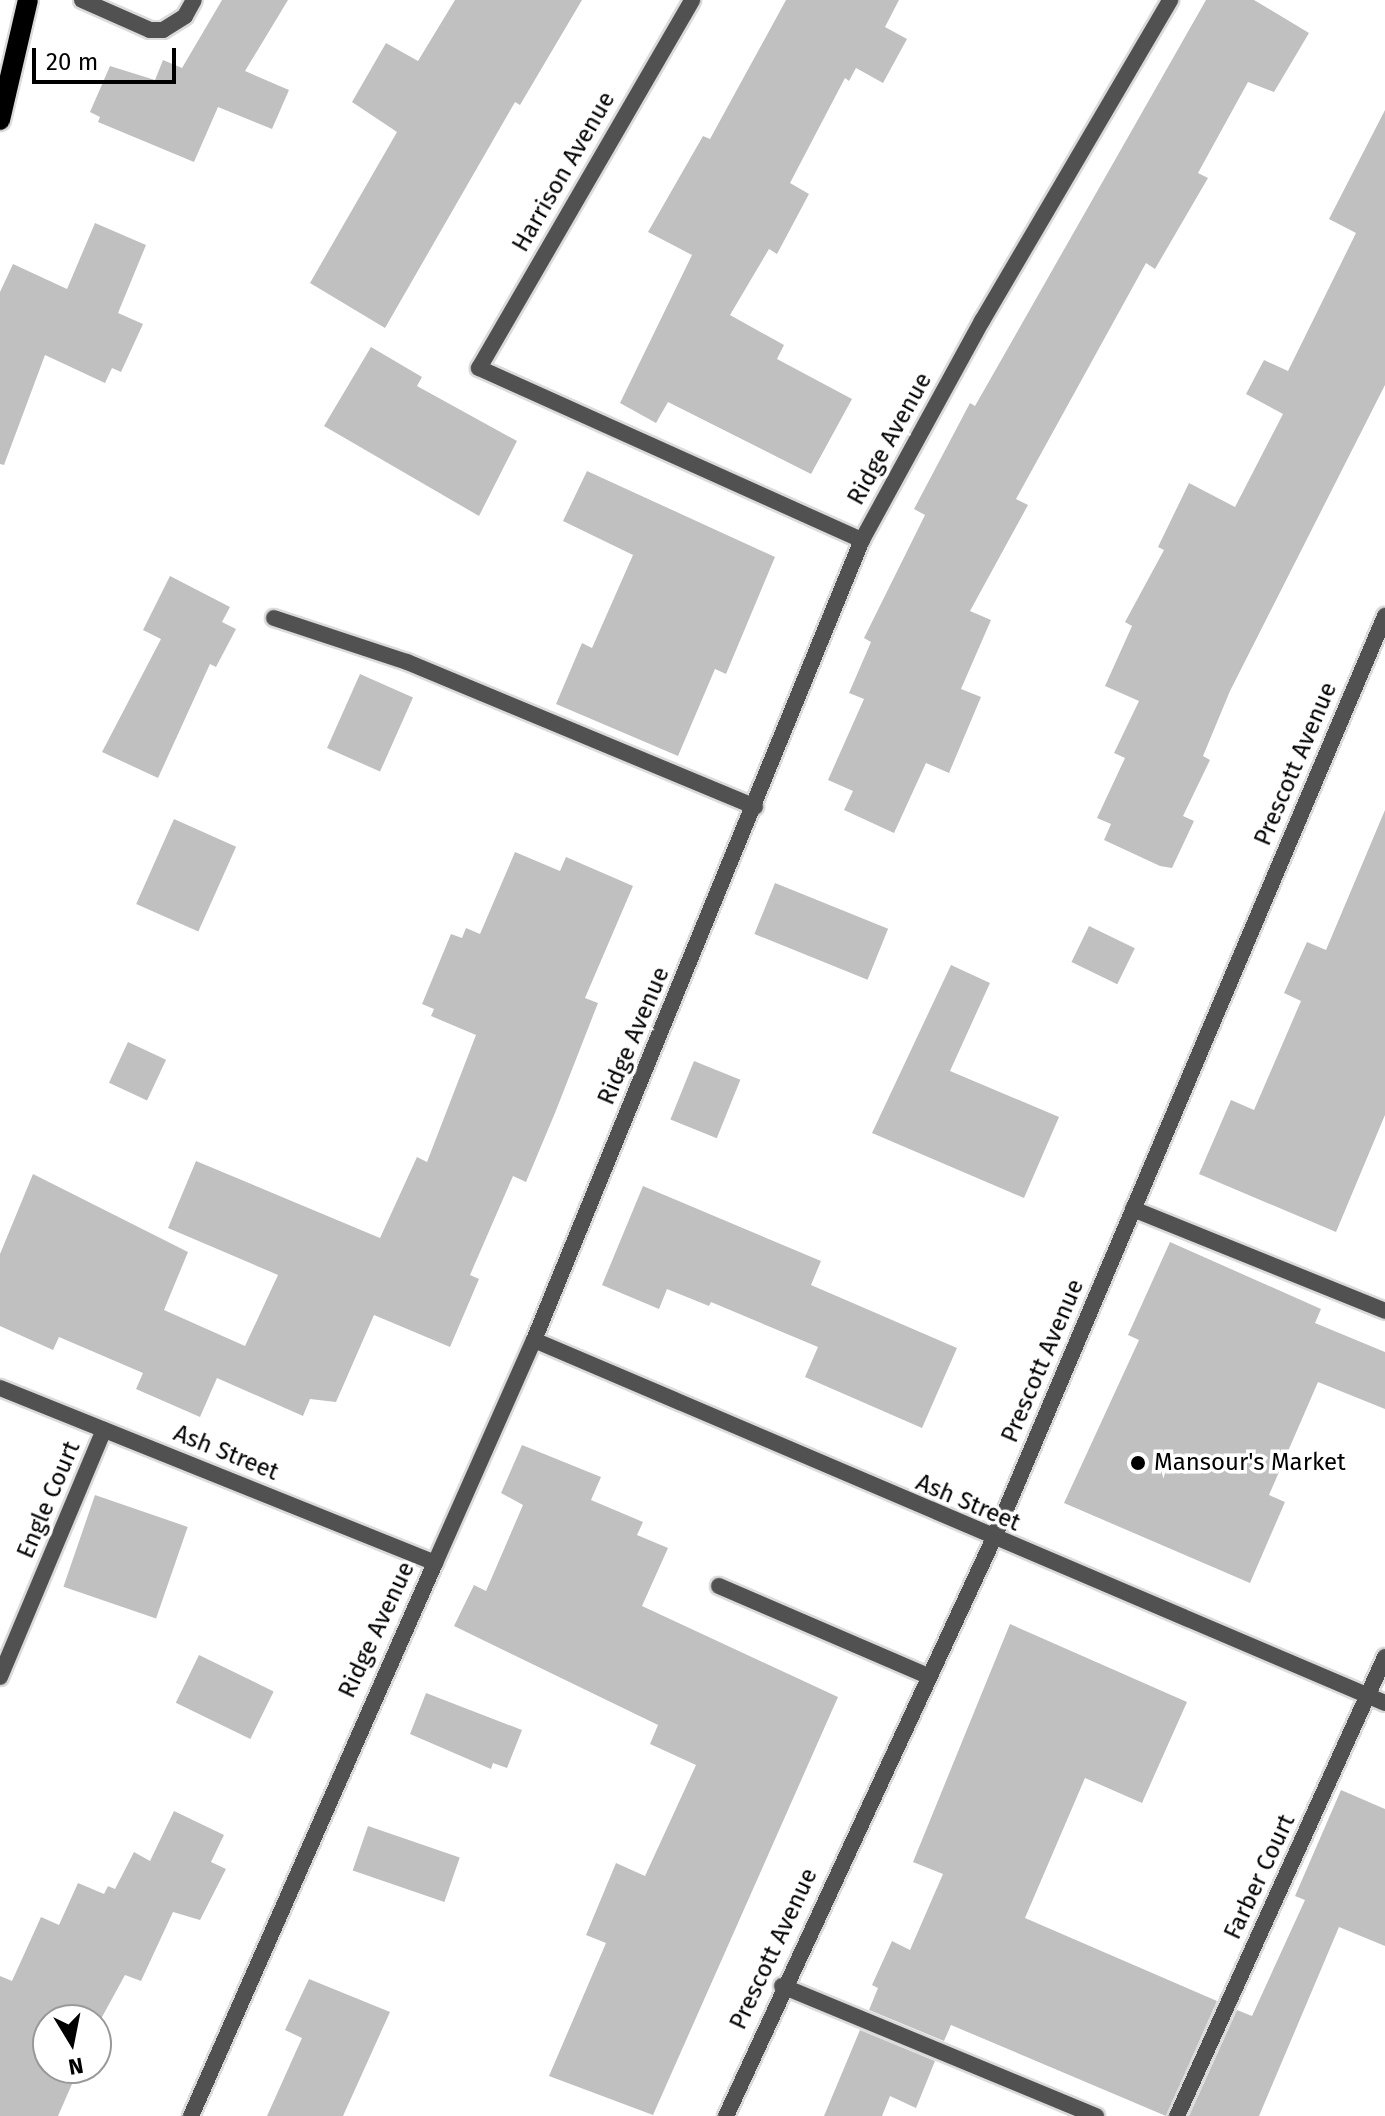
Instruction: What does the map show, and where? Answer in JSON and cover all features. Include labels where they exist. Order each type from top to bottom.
[{"type":"main road","points":[[0,120],[28,0]]},
{"type":"street","points":[[82,0],[150,30],[163,30],[185,16],[194,0]]},
{"type":"street","name":"Harrison Avenue","points":[[692,0],[479,368],[862,540]]},
{"type":"street","name":"Ridge Avenue","points":[[191,2116],[534,1340],[862,540],[1170,0]]},
{"type":"street","name":"Prescott Avenue","points":[[726,2116],[782,1986],[993,1540],[1385,616]]},
{"type":"street","points":[[274,618],[407,662],[755,807]]},
{"type":"street","points":[[1133,1209],[1385,1311]]},
{"type":"street","name":"Ash Street","points":[[534,1340],[993,1540],[1377,1700]]},
{"type":"street","name":"Ash Street","points":[[0,1388],[435,1563]]},
{"type":"street","name":"Engle Court","points":[[0,1677],[104,1430]]},
{"type":"street","points":[[719,1586],[928,1676]]},
{"type":"street","name":"Farber Court","points":[[1177,2116],[1377,1700],[1385,1657]]},
{"type":"street","points":[[782,1986],[1096,2116]]},
{"type":"building","points":[[222,0],[288,0],[245,71],[289,90],[272,129],[218,107],[194,162],[98,122],[100,117],[90,112],[110,66],[155,80],[163,60],[182,68]]},
{"type":"building","points":[[455,0],[582,0],[520,105],[515,102],[385,328],[310,283],[397,132],[352,102],[386,43],[418,61]]},
{"type":"building","points":[[786,0],[899,0],[885,27],[907,39],[883,83],[856,68],[849,81],[845,78],[790,183],[809,194],[777,254],[769,249],[730,315],[784,345],[777,359],[852,399],[811,474],[668,402],[656,423],[620,403],[692,255],[648,232],[703,136],[710,139]]},
{"type":"building","points":[[1206,0],[1254,0],[1309,33],[1274,92],[1248,82],[1198,173],[1208,178],[1155,269],[1146,263],[1016,499],[1028,505],[970,611],[991,620],[961,689],[981,697],[949,773],[926,763],[894,833],[844,810],[853,791],[828,780],[864,699],[849,693],[871,642],[864,638],[925,515],[914,509],[970,403],[975,406]]},
{"type":"building","points":[[1385,110],[1385,385],[1230,691],[1203,756],[1210,760],[1183,816],[1194,821],[1172,868],[1160,866],[1104,840],[1111,824],[1097,818],[1125,758],[1114,753],[1139,701],[1105,686],[1132,626],[1125,622],[1164,550],[1158,547],[1189,483],[1235,507],[1283,414],[1246,394],[1264,360],[1288,371],[1356,233],[1329,219]]},
{"type":"building","points":[[95,223],[146,245],[118,313],[143,324],[121,372],[112,368],[105,383],[45,355],[4,465],[0,464],[0,292],[13,264],[67,289]]},
{"type":"building","points":[[371,347],[422,377],[417,386],[517,441],[479,516],[324,426]]},
{"type":"building","points":[[587,471],[775,557],[726,674],[715,669],[678,756],[556,704],[582,643],[592,648],[633,555],[563,521]]},
{"type":"building","points":[[170,576],[230,607],[222,622],[236,629],[216,667],[210,664],[158,778],[102,752],[161,639],[143,630]]},
{"type":"building","points":[[360,674],[413,698],[380,772],[327,748]]},
{"type":"building","points":[[1385,810],[1385,1115],[1336,1232],[1199,1174],[1231,1100],[1254,1110],[1301,1001],[1284,993],[1307,942],[1326,950]]},
{"type":"building","points":[[174,819],[236,847],[198,932],[136,904]]},
{"type":"building","points":[[515,852],[560,871],[566,857],[633,886],[585,998],[598,1003],[555,1113],[526,1182],[513,1176],[470,1275],[479,1279],[450,1347],[374,1315],[336,1402],[310,1399],[303,1416],[217,1378],[200,1417],[136,1389],[143,1373],[59,1337],[53,1350],[0,1326],[0,1254],[33,1174],[188,1252],[164,1310],[245,1346],[278,1275],[168,1228],[196,1161],[380,1238],[417,1157],[427,1162],[476,1035],[431,1016],[434,1009],[422,1004],[451,934],[462,938],[466,928],[480,934]]},
{"type":"building","points":[[775,883],[888,929],[868,980],[754,934]]},
{"type":"building","points":[[1089,926],[1135,948],[1117,984],[1071,962]]},
{"type":"building","points":[[951,965],[990,983],[950,1071],[1059,1117],[1024,1198],[872,1133]]},
{"type":"building","points":[[128,1042],[166,1060],[147,1101],[109,1083]]},
{"type":"building","points":[[694,1061],[740,1080],[717,1138],[670,1119]]},
{"type":"building","points":[[643,1186],[821,1261],[811,1285],[957,1348],[922,1428],[805,1377],[818,1347],[711,1302],[709,1306],[667,1289],[659,1309],[602,1285]]},
{"type":"building","points":[[1170,1242],[1321,1309],[1315,1323],[1385,1352],[1385,1409],[1318,1382],[1269,1495],[1285,1502],[1250,1583],[1064,1503],[1139,1340],[1128,1335]]},
{"type":"building","points":[[522,1445],[601,1477],[591,1500],[643,1522],[637,1535],[668,1548],[642,1606],[838,1697],[653,2115],[549,2076],[606,1943],[586,1935],[616,1863],[645,1876],[696,1765],[650,1744],[658,1725],[454,1626],[474,1585],[486,1591],[523,1505],[501,1493]]},
{"type":"building","points":[[95,1495],[188,1527],[156,1619],[63,1587]]},
{"type":"building","points":[[1010,1624],[1187,1702],[1142,1803],[1085,1778],[1025,1918],[1217,2001],[1166,2116],[951,2025],[944,2041],[869,2010],[878,1988],[872,1985],[892,1941],[910,1950],[943,1874],[913,1862]]},
{"type":"building","points":[[199,1655],[274,1691],[250,1739],[176,1703]]},
{"type":"building","points":[[426,1693],[522,1730],[507,1768],[493,1763],[491,1769],[410,1734]]},
{"type":"building","points":[[1341,1790],[1385,1809],[1385,1946],[1339,1927],[1259,2116],[1189,2116],[1237,2010],[1252,2016],[1305,1900],[1295,1896]]},
{"type":"building","points":[[174,1811],[224,1835],[211,1862],[226,1869],[200,1920],[173,1912],[141,1981],[125,1975],[109,2004],[32,2004],[32,2084],[72,2084],[58,2116],[0,2116],[0,1976],[12,1981],[41,1917],[59,1925],[78,1883],[104,1894],[108,1886],[115,1889],[134,1852],[150,1861]]},
{"type":"building","points":[[368,1826],[460,1858],[444,1902],[353,1870]]},
{"type":"building","points":[[309,1979],[390,2012],[343,2116],[267,2116],[302,2038],[285,2030]]},
{"type":"building","points":[[860,2030],[935,2061],[916,2108],[890,2096],[882,2116],[824,2116]]},
{"type":"place","name":"Mansour's Market","points":[[1138,1463]]}]
